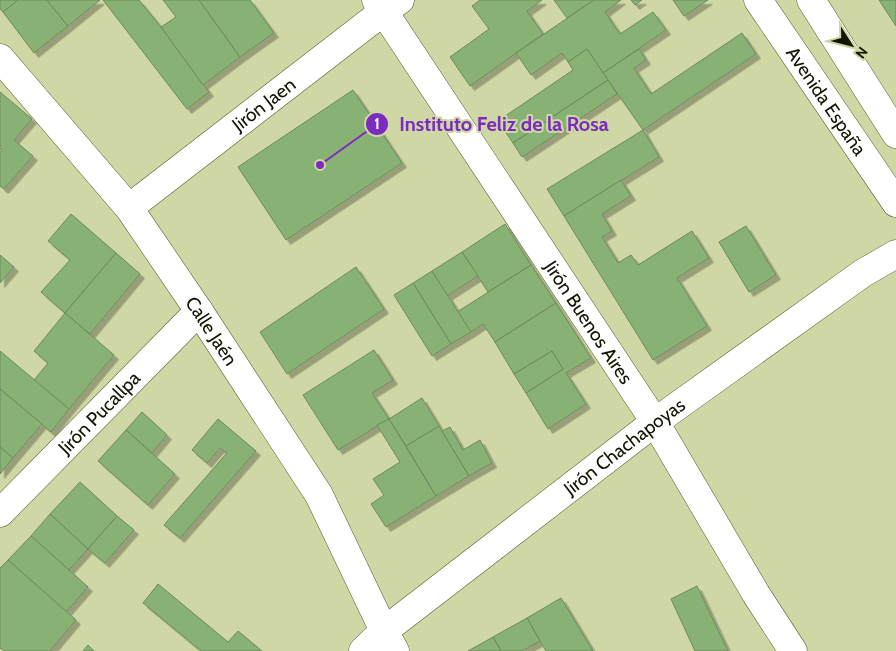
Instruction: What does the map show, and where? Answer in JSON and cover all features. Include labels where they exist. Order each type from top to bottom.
[{"type":"street","name":"Avenida España","points":[[758,0],[896,203]]},
{"type":"street","name":"Avenida España","points":[[811,0],[896,134]]},
{"type":"street","name":"Jirón Jaen","points":[[129,208],[387,4]]},
{"type":"street","name":"Jirón Buenos Aires","points":[[387,4],[655,422],[756,594],[793,651]]},
{"type":"street","name":"Calle Jaén","points":[[0,59],[129,208],[199,311],[319,495],[389,641]]},
{"type":"street","name":"Jirón Chachapoyas","points":[[363,651],[389,641],[655,422],[864,273],[896,254]]},
{"type":"street","name":"Jirón Pucallpa","points":[[0,513],[199,311]]},
{"type":"building","points":[[0,0],[18,0],[3,12],[0,9]]},
{"type":"building","points":[[18,0],[47,0],[68,26],[34,53],[3,12]]},
{"type":"building","points":[[47,0],[100,0],[68,26]]},
{"type":"building","points":[[103,0],[139,0],[209,92],[187,109]]},
{"type":"building","points":[[163,0],[199,0],[240,57],[203,85],[161,27],[176,17]]},
{"type":"building","points":[[199,0],[250,0],[274,33],[240,57]]},
{"type":"building","points":[[480,0],[542,0],[527,11],[543,34],[470,86],[450,57],[489,29],[472,6]]},
{"type":"building","points":[[554,0],[594,0],[567,18]]},
{"type":"building","points":[[594,0],[621,0],[605,12],[620,34],[653,12],[666,30],[603,73],[587,49],[568,62],[562,53],[531,75],[516,53]]},
{"type":"building","points":[[631,0],[642,0],[635,5]]},
{"type":"building","points":[[673,0],[708,0],[684,16]]},
{"type":"building","points":[[879,0],[896,0],[896,26]]},
{"type":"building","points":[[742,33],[756,54],[643,130],[603,73],[639,49],[646,60],[634,68],[651,94]]},
{"type":"building","points":[[587,49],[608,80],[513,143],[498,121],[573,70],[568,62]]},
{"type":"building","points":[[608,80],[617,94],[522,157],[513,143]]},
{"type":"building","points":[[353,90],[402,163],[286,240],[238,167]]},
{"type":"building","points":[[0,92],[32,119],[14,140],[33,156],[4,189],[0,186],[0,152],[2,150],[0,149]]},
{"type":"building","points":[[643,130],[659,157],[564,216],[547,189]]},
{"type":"building","points":[[621,180],[631,196],[602,214],[612,231],[602,237],[618,263],[631,255],[638,265],[692,231],[709,258],[677,278],[707,326],[653,360],[564,216]]},
{"type":"building","points":[[71,214],[116,253],[65,313],[41,292],[70,260],[48,241]]},
{"type":"building","points":[[505,224],[531,265],[488,292],[462,252]]},
{"type":"building","points":[[746,226],[776,275],[749,292],[719,242]]},
{"type":"building","points":[[462,252],[478,276],[447,296],[432,271]]},
{"type":"building","points":[[116,253],[140,274],[90,334],[65,313]]},
{"type":"building","points":[[0,255],[14,267],[0,283]]},
{"type":"building","points":[[531,265],[556,303],[495,342],[483,324],[471,332],[457,312]]},
{"type":"building","points":[[356,267],[384,309],[287,374],[260,332]]},
{"type":"building","points":[[432,271],[471,332],[451,344],[413,283]]},
{"type":"building","points":[[413,283],[451,344],[432,356],[394,295]]},
{"type":"building","points":[[556,303],[591,358],[566,373],[586,404],[548,429],[526,393],[563,369],[552,351],[514,374],[495,342]]},
{"type":"building","points":[[65,313],[114,355],[69,409],[34,380],[48,363],[34,351]]},
{"type":"building","points":[[374,350],[393,380],[372,393],[389,419],[338,450],[303,395]]},
{"type":"building","points":[[0,351],[69,409],[51,432],[0,389]]},
{"type":"building","points":[[552,351],[563,369],[526,393],[514,374]]},
{"type":"building","points":[[0,389],[42,424],[13,458],[0,447]]},
{"type":"building","points":[[422,398],[439,426],[406,446],[389,419]]},
{"type":"building","points":[[142,412],[167,435],[152,453],[126,430]]},
{"type":"building","points":[[218,419],[256,451],[180,538],[164,525],[227,453],[220,448],[207,463],[192,450]]},
{"type":"building","points":[[389,419],[436,496],[386,527],[371,504],[384,495],[373,479],[400,462],[377,425]]},
{"type":"building","points":[[439,426],[469,476],[436,496],[406,446]]},
{"type":"building","points":[[450,427],[463,450],[480,440],[492,463],[469,476],[442,431]]},
{"type":"building","points":[[126,430],[175,474],[148,505],[98,461]]},
{"type":"building","points":[[0,447],[13,458],[0,474]]},
{"type":"building","points":[[80,482],[117,516],[88,549],[50,514]]},
{"type":"building","points":[[50,514],[88,549],[69,570],[31,536]]},
{"type":"building","points":[[117,516],[134,530],[105,563],[88,549]]},
{"type":"building","points":[[31,536],[88,587],[66,612],[8,560]]},
{"type":"building","points":[[8,560],[76,620],[50,651],[4,651],[0,648],[0,568]]},
{"type":"building","points":[[158,584],[228,642],[238,631],[262,651],[201,651],[143,603]]},
{"type":"building","points":[[697,586],[728,651],[695,651],[671,599]]},
{"type":"building","points":[[561,598],[593,651],[546,651],[527,618]]},
{"type":"building","points":[[527,618],[540,641],[522,651],[501,651],[493,637]]},
{"type":"building","points":[[493,637],[501,651],[468,651]]},
{"type":"building","points":[[88,645],[94,651],[83,651]]},
{"type":"place","name":"Instituto Feliz de la Rosa","points":[[320,165]]}]
